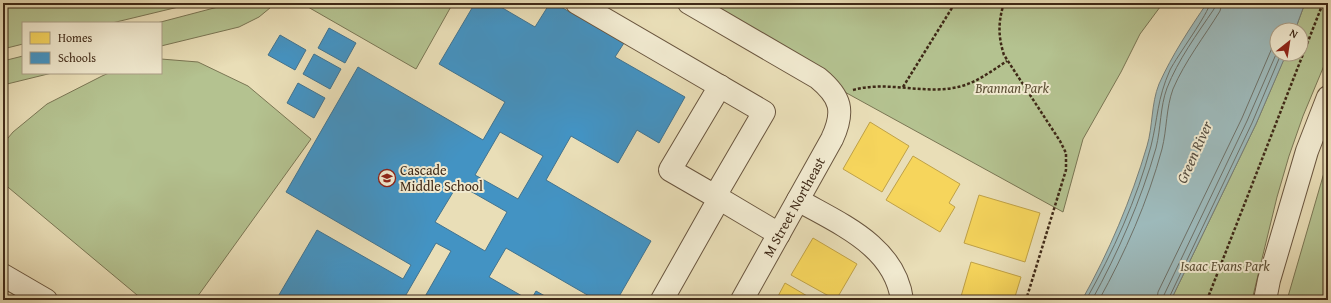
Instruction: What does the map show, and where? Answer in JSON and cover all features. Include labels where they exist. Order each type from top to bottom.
[{"type":"street","points":[[577,3],[599,8],[720,86],[764,112],[662,300]]},
{"type":"street","points":[[689,3],[818,78],[837,103]]},
{"type":"street","points":[[720,86],[670,170],[779,234]]},
{"type":"street","points":[[1264,300],[1307,151],[1328,97]]},
{"type":"street","name":"M Street Northeast","points":[[742,300],[832,139],[837,103]]},
{"type":"street","points":[[798,200],[862,237],[873,247],[893,270],[899,284],[902,300]]},
{"type":"street","points":[[3,275],[46,300]]},
{"type":"path","points":[[903,87],[955,3]]},
{"type":"path","points":[[1004,3],[998,23],[999,39],[1004,55],[1060,141],[1066,153],[1066,170],[1026,300]]},
{"type":"path","points":[[1207,300],[1323,3]]},
{"type":"path","points":[[837,103],[860,88],[903,87],[948,89],[962,86],[974,81],[1007,61]]},
{"type":"green space","points":[[3,3],[195,3],[116,22],[22,22],[22,44],[3,49]]},
{"type":"green space","points":[[233,3],[276,3],[259,17],[239,27],[162,46],[161,22]]},
{"type":"green space","points":[[301,3],[453,3],[416,69]]},
{"type":"green space","name":"Brannan Park","points":[[689,3],[1163,3],[1140,34],[1121,72],[1083,139],[1063,212],[812,74]]},
{"type":"green space","name":"Isaac Evans Park","points":[[1305,3],[1328,3],[1328,56],[1303,116],[1289,156],[1277,197],[1252,300],[1171,300],[1256,124],[1283,62],[1309,62],[1309,22],[1298,22]]},
{"type":"green space","points":[[22,56],[22,74],[48,74],[3,85],[3,61]]},
{"type":"green space","points":[[162,59],[198,62],[248,86],[311,139],[195,300],[143,300],[3,183],[3,144],[13,132],[47,104],[107,74],[162,74]]},
{"type":"green space","points":[[1328,159],[1328,300],[1287,300]]},
{"type":"water","name":"Green River","points":[[1207,3],[1305,3],[1298,22],[1269,22],[1269,62],[1283,62],[1256,124],[1171,300],[1082,300],[1092,282],[1127,206],[1147,146],[1156,92],[1159,84],[1175,52]]},
{"type":"building: Homes","points":[[870,122],[909,146],[882,192],[843,169]]},
{"type":"building: Homes","points":[[913,156],[960,184],[949,203],[955,207],[940,232],[886,200]]},
{"type":"building: Homes","points":[[979,195],[1040,213],[1025,262],[964,243]]},
{"type":"building: Homes","points":[[813,238],[857,264],[836,300],[791,275]]},
{"type":"building: Homes","points":[[971,262],[1021,277],[1014,300],[960,300]]},
{"type":"building: Homes","points":[[785,283],[814,300],[776,300]]},
{"type":"building: Schools","points":[[475,3],[494,3],[535,27],[550,3],[554,3],[624,43],[615,57],[685,97],[659,143],[637,130],[618,163],[571,136],[546,180],[651,241],[617,300],[596,300],[506,248],[489,277],[529,300],[423,300],[451,251],[436,243],[403,300],[276,300],[317,230],[403,279],[411,265],[286,192],[358,67],[483,140],[505,102],[439,64]],"holes":[[[500,132],[543,156],[518,199],[475,175]],[[458,184],[507,212],[485,251],[435,222]]]},
{"type":"building: Schools","points":[[329,28],[356,43],[345,63],[318,48]]},
{"type":"building: Schools","points":[[280,35],[306,50],[295,70],[268,55]]},
{"type":"building: Schools","points":[[314,54],[341,69],[330,89],[303,74]]},
{"type":"building: Schools","points":[[298,83],[325,98],[314,118],[287,103]]},
{"type":"building: Schools","points":[[536,291],[552,300],[531,300]]},
{"type":"place","name":"Cascade Middle School","points":[[387,178]]}]
